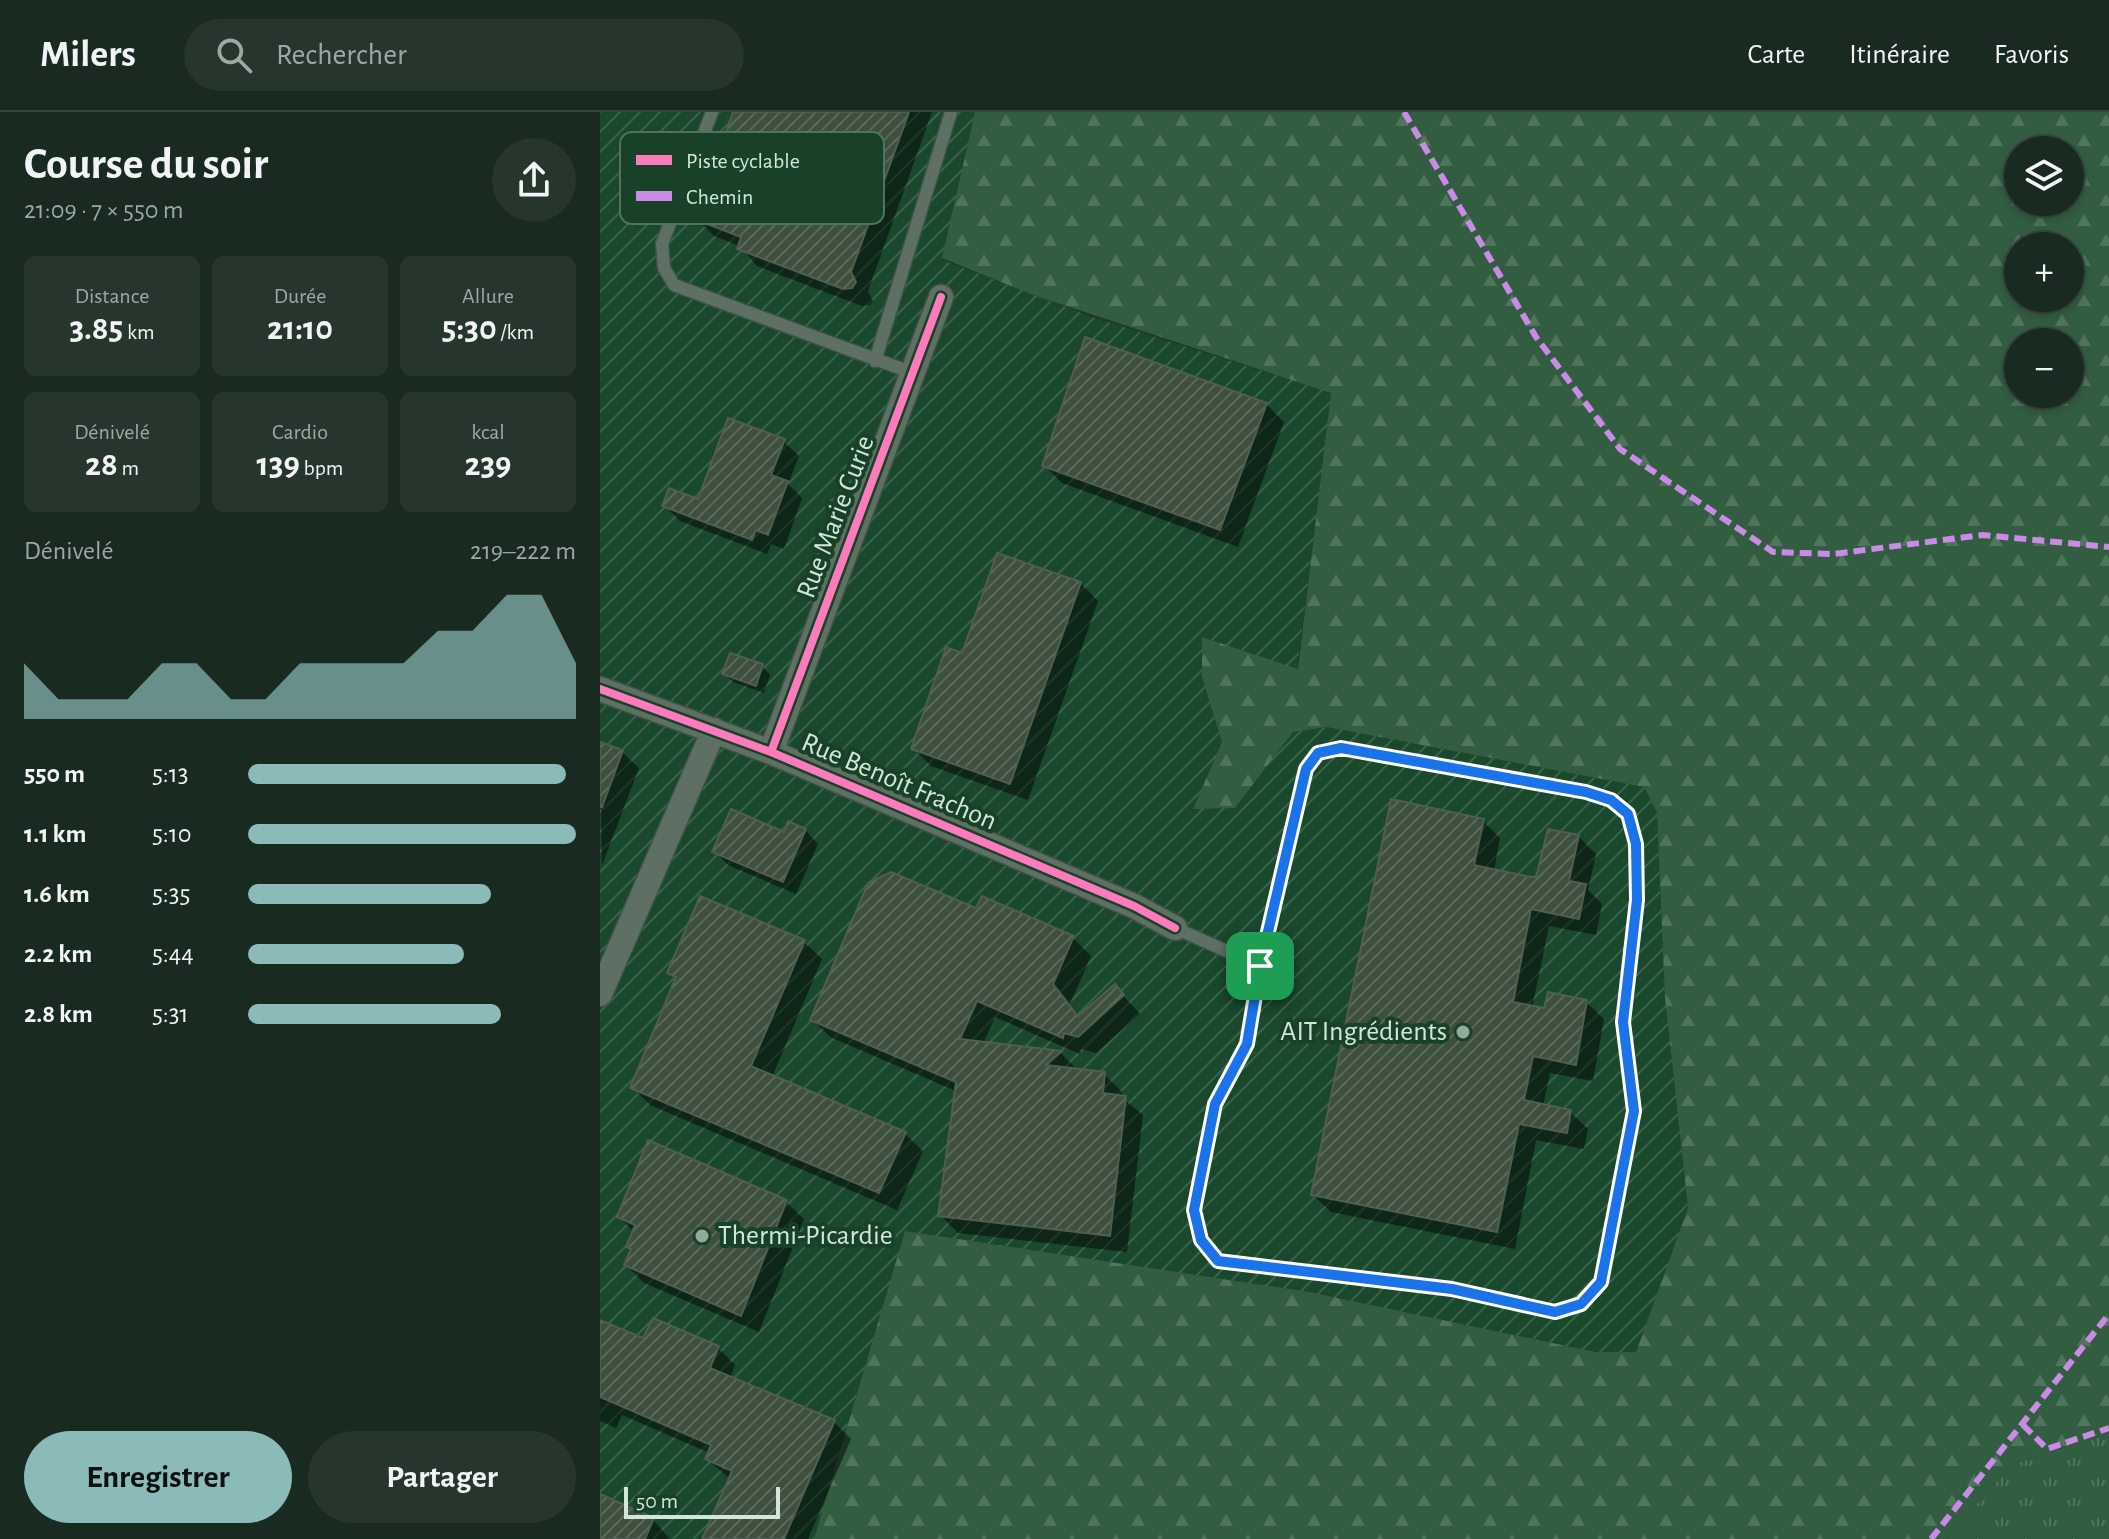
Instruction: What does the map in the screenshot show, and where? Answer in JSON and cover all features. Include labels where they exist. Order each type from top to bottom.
[{"type":"street","name":"Rue Marie Curie","points":[[771,752],[941,297]]},
{"type":"street","name":"Rue Benoît Frachon","points":[[600,689],[771,752],[1134,906],[1175,928]]},
{"type":"street","points":[[600,994],[714,730]]},
{"type":"lane","points":[[704,132],[712,112]]},
{"type":"lane","points":[[875,361],[951,112]]},
{"type":"lane","points":[[670,224],[662,244],[664,268],[674,285],[913,373]]},
{"type":"lane","points":[[1341,748],[1586,792],[1611,800],[1628,814],[1636,844],[1637,900],[1624,1035],[1634,1111],[1601,1282],[1581,1304],[1555,1312],[1452,1289],[1218,1261],[1201,1240],[1194,1210],[1215,1104],[1247,1044],[1260,966],[1306,769],[1318,753],[1341,748]]},
{"type":"lane","points":[[1175,928],[1260,966]]},
{"type":"shaded area","points":[[600,112],[975,112],[942,260],[1092,317],[1332,393],[1297,669],[1202,637],[1202,677],[1222,742],[1235,808],[1293,732],[1327,727],[1644,787],[1657,813],[1665,998],[1688,1208],[1637,1352],[1595,1352],[905,1231],[814,1539],[600,1539]]},
{"type":"green space","points":[[975,112],[2109,112],[2109,1433],[2010,1465],[1947,1539],[814,1539],[905,1231],[1309,1292],[1595,1352],[1636,1352],[1688,1208],[1665,998],[1657,813],[1644,787],[1327,727],[1293,732],[1235,808],[1193,809],[1222,742],[1202,677],[1202,637],[1298,669],[1331,393],[1033,295],[942,258]]},
{"type":"green space","points":[[2109,1433],[2109,1539],[1947,1539],[2010,1465]]},
{"type":"building","points":[[733,112],[909,112],[884,181],[884,132],[726,132]]},
{"type":"building","points":[[707,224],[868,224],[851,272],[856,282],[852,288],[843,289],[737,249],[741,237]]},
{"type":"building","points":[[1085,337],[1267,403],[1220,530],[1042,466]]},
{"type":"building","points":[[728,418],[785,439],[771,475],[788,481],[768,535],[756,530],[752,540],[662,506],[669,488],[698,499]]},
{"type":"building","points":[[997,553],[1081,582],[1010,784],[911,749],[946,647],[962,653]]},
{"type":"building","points":[[730,653],[763,664],[756,686],[722,674]]},
{"type":"building","points":[[600,742],[623,750],[602,807],[600,807]]},
{"type":"building","name":"AIT Ingrédients","points":[[1391,799],[1484,819],[1474,865],[1531,877],[1536,877],[1548,829],[1579,835],[1569,881],[1586,884],[1579,919],[1531,909],[1513,1002],[1544,1008],[1548,992],[1587,1000],[1576,1065],[1533,1056],[1524,1100],[1571,1110],[1567,1133],[1519,1124],[1497,1232],[1311,1195]]},
{"type":"building","points":[[731,809],[784,832],[788,821],[806,829],[783,882],[712,852]]},
{"type":"building","points":[[891,872],[976,908],[982,896],[1074,936],[1053,984],[1078,1016],[1115,984],[1124,995],[1078,1037],[1064,1033],[1063,1038],[977,1001],[960,1039],[1062,1051],[1046,1065],[1105,1072],[1103,1093],[1126,1096],[1110,1236],[938,1216],[956,1082],[810,1020],[868,883]]},
{"type":"building","points":[[700,896],[805,940],[751,1066],[906,1132],[879,1193],[630,1088],[676,977],[667,973]]},
{"type":"building","name":"Thermi-Picardie","points":[[648,1140],[787,1200],[741,1316],[624,1265],[631,1249],[626,1247],[635,1225],[617,1217]]},
{"type":"building","points":[[653,1318],[719,1346],[710,1368],[835,1420],[784,1539],[702,1539],[732,1471],[705,1459],[711,1445],[600,1397],[600,1320],[643,1338]]},
{"type":"building","points":[[600,1494],[654,1518],[645,1539],[600,1539]]},
{"type":"marked path","points":[[1404,112],[1536,337],[1620,449],[1773,552],[1833,554],[1983,535],[2109,547]]},
{"type":"marked path","points":[[1931,1539],[2109,1314]]},
{"type":"marked path","points":[[2023,1425],[2047,1449],[2109,1428]]},
{"type":"cycle path","points":[[771,752],[941,297]]},
{"type":"cycle path","points":[[600,689],[771,752],[1134,906],[1175,928]]},
{"type":"place","name":"AIT Ingrédients","points":[[1463,1032]]},
{"type":"place","name":"Thermi-Picardie","points":[[702,1236]]},
{"type":"route","points":[[1341,748],[1586,792],[1611,800],[1628,814],[1636,844],[1637,900],[1623,1022],[1634,1111],[1601,1282],[1581,1304],[1555,1312],[1452,1289],[1218,1261],[1201,1240],[1194,1210],[1215,1104],[1247,1044],[1260,966],[1306,769],[1318,753],[1341,748]]}]
